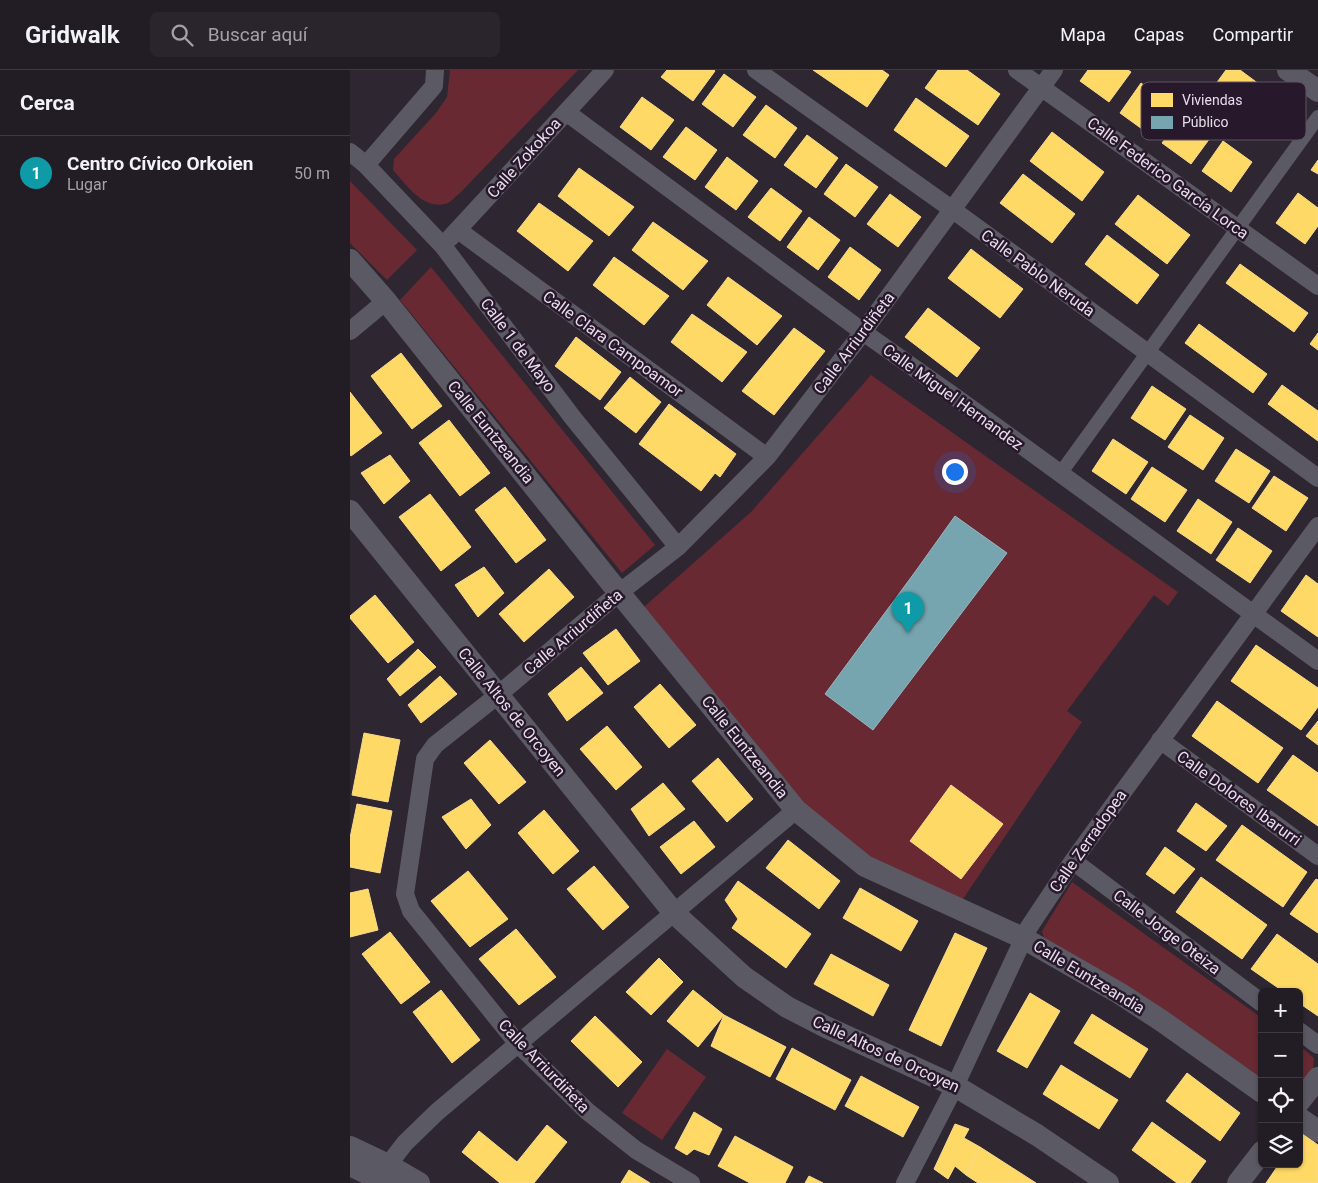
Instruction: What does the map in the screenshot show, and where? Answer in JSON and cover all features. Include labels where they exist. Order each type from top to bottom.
[{"type":"street","points":[[366,165],[434,86],[435,70]]},
{"type":"street","name":"Calle Zokokoa","points":[[443,246],[605,70]]},
{"type":"street","name":"Calle Pablo Neruda","points":[[756,70],[953,210],[1318,478]]},
{"type":"street","name":"Calle Federico García Lorca","points":[[1017,70],[1318,286]]},
{"type":"street","name":"Calle Arriurdiñeta","points":[[691,1183],[636,1150],[587,1111],[518,1044],[411,911],[405,894],[425,759],[435,745],[498,695],[620,592],[678,547],[767,457],[863,332],[1054,70]]},
{"type":"street","points":[[1288,70],[1305,82]]},
{"type":"street","points":[[1306,83],[1318,91]]},
{"type":"street","name":"Calle Miguel Hernandez","points":[[566,112],[863,332],[1318,661]]},
{"type":"street","points":[[1306,134],[1318,117]]},
{"type":"street","points":[[1060,474],[1301,140]]},
{"type":"street","name":"Calle 1 de Mayo","points":[[350,152],[366,165],[443,246],[574,418],[678,547]]},
{"type":"street","name":"Calle Clara Campoamor","points":[[458,230],[767,457]]},
{"type":"street","name":"Calle Euntzeandia","points":[[350,260],[386,301],[796,810],[865,866],[1023,938],[1118,993],[1258,1089]]},
{"type":"street","points":[[350,331],[386,301]]},
{"type":"street","name":"Calle Altos de Orcoyen","points":[[350,512],[674,913],[744,977],[787,1007],[826,1027],[955,1086],[1037,1135],[1108,1183]]},
{"type":"street","name":"Calle Zerradopea","points":[[905,1183],[955,1086],[1023,938],[1073,861],[1318,526]]},
{"type":"street","name":"Calle Dolores Ibarurri","points":[[1160,740],[1318,856]]},
{"type":"street","points":[[388,1174],[405,1143],[422,1126],[796,810]]},
{"type":"street","name":"Calle Jorge Oteiza","points":[[1073,861],[1258,1000]]},
{"type":"street","points":[[1302,1033],[1318,1045]]},
{"type":"street","points":[[1303,1097],[1318,1078]]},
{"type":"street","points":[[1303,1121],[1318,1132]]},
{"type":"street","points":[[350,1147],[388,1174]]},
{"type":"street","points":[[1238,1183],[1258,1157]]},
{"type":"street","points":[[350,1165],[419,1183]]},
{"type":"shaded area","points":[[450,70],[578,70],[460,193],[448,203],[439,205],[431,204],[416,195],[393,170],[394,159],[436,113],[447,97]]},
{"type":"shaded area","points":[[350,181],[417,250],[387,280],[350,243]]},
{"type":"shaded area","points":[[431,267],[655,545],[622,573],[400,300]]},
{"type":"shaded area","points":[[871,375],[1178,592],[1168,606],[1154,595],[1067,711],[1082,722],[957,908],[865,866],[796,810],[636,614],[751,512]]},
{"type":"shaded area","points":[[1072,882],[1258,1015],[1258,1079],[1045,941],[1042,931]]},
{"type":"shaded area","points":[[1303,1048],[1314,1058],[1313,1069],[1303,1080]]},
{"type":"shaded area","points":[[667,1049],[706,1077],[662,1140],[622,1113]]},
{"type":"building: Viviendas","points":[[667,70],[715,71],[693,101],[661,77]]},
{"type":"building: Viviendas","points":[[813,70],[882,70],[889,75],[867,107]]},
{"type":"building: Viviendas","points":[[938,70],[967,70],[1000,94],[978,125],[925,88]]},
{"type":"building: Viviendas","points":[[1088,70],[1128,70],[1131,72],[1109,102],[1080,81]]},
{"type":"building: Viviendas","points":[[1226,70],[1240,70],[1256,82],[1217,82]]},
{"type":"building: Viviendas","points":[[724,74],[756,97],[733,127],[702,104]]},
{"type":"building: Viviendas","points":[[1141,83],[1141,128],[1120,113]]},
{"type":"building: Viviendas","points":[[642,97],[674,120],[651,150],[620,127]]},
{"type":"building: Viviendas","points":[[916,98],[969,136],[946,167],[894,130]]},
{"type":"building: Viviendas","points":[[766,105],[797,128],[775,158],[743,135]]},
{"type":"building: Viviendas","points":[[686,127],[717,150],[695,180],[663,157]]},
{"type":"building: Viviendas","points":[[1052,132],[1104,172],[1082,201],[1030,161]]},
{"type":"building: Viviendas","points":[[807,135],[838,158],[816,188],[784,165]]},
{"type":"building: Viviendas","points":[[1164,140],[1209,140],[1191,164],[1162,143]]},
{"type":"building: Viviendas","points":[[1223,141],[1252,162],[1231,192],[1202,171]]},
{"type":"building: Viviendas","points":[[727,157],[758,181],[736,210],[705,187]]},
{"type":"building: Viviendas","points":[[1318,160],[1318,174],[1311,170]]},
{"type":"building: Viviendas","points":[[846,164],[878,187],[855,217],[824,194]]},
{"type":"building: Viviendas","points":[[579,168],[634,207],[609,236],[558,196]]},
{"type":"building: Viviendas","points":[[1023,174],[1075,214],[1052,243],[1000,203]]},
{"type":"building: Viviendas","points":[[771,188],[802,211],[780,241],[748,217]]},
{"type":"building: Viviendas","points":[[1298,193],[1318,208],[1318,226],[1305,244],[1276,223]]},
{"type":"building: Viviendas","points":[[890,194],[921,217],[898,247],[867,224]]},
{"type":"building: Viviendas","points":[[1138,195],[1190,235],[1167,264],[1115,224]]},
{"type":"building: Viviendas","points":[[539,203],[593,241],[568,271],[517,231]]},
{"type":"building: Viviendas","points":[[809,217],[840,240],[818,270],[787,247]]},
{"type":"building: Viviendas","points":[[653,222],[708,261],[683,290],[632,250]]},
{"type":"building: Viviendas","points":[[1107,235],[1159,275],[1137,304],[1085,264]]},
{"type":"building: Viviendas","points":[[850,247],[881,270],[859,300],[828,277]]},
{"type":"building: Viviendas","points":[[971,249],[1023,289],[1000,318],[948,278]]},
{"type":"building: Viviendas","points":[[614,257],[669,296],[644,325],[593,285]]},
{"type":"building: Viviendas","points":[[1240,264],[1308,313],[1294,332],[1226,283]]},
{"type":"building: Viviendas","points":[[728,277],[782,316],[757,345],[707,305]]},
{"type":"building: Viviendas","points":[[928,308],[980,348],[957,377],[905,337]]},
{"type":"building: Viviendas","points":[[692,314],[747,352],[722,382],[671,342]]},
{"type":"building: Viviendas","points":[[1199,324],[1267,374],[1253,393],[1185,343]]},
{"type":"building: Viviendas","points":[[794,328],[825,351],[774,415],[742,391]]},
{"type":"building: Viviendas","points":[[1318,333],[1318,350],[1310,344]]},
{"type":"building: Viviendas","points":[[576,337],[621,372],[600,400],[555,366]]},
{"type":"building: Viviendas","points":[[401,353],[442,406],[412,429],[371,376]]},
{"type":"building: Viviendas","points":[[630,377],[661,402],[636,433],[604,408]]},
{"type":"building: Viviendas","points":[[1282,385],[1318,411],[1318,441],[1268,404]]},
{"type":"building: Viviendas","points":[[1152,386],[1186,409],[1165,440],[1131,418]]},
{"type":"building: Viviendas","points":[[350,392],[382,433],[351,456],[350,454]]},
{"type":"building: Viviendas","points":[[669,404],[736,454],[720,477],[715,473],[701,491],[639,444]]},
{"type":"building: Viviendas","points":[[1190,415],[1224,438],[1203,470],[1168,447]]},
{"type":"building: Viviendas","points":[[449,420],[490,473],[460,496],[419,443]]},
{"type":"building: Viviendas","points":[[1113,439],[1148,462],[1126,494],[1092,471]]},
{"type":"building: Viviendas","points":[[1236,449],[1270,471],[1249,503],[1215,481]]},
{"type":"building: Viviendas","points":[[390,455],[410,481],[384,504],[361,473]]},
{"type":"building: Viviendas","points":[[1152,467],[1187,490],[1165,522],[1131,499]]},
{"type":"building: Viviendas","points":[[1274,476],[1308,498],[1286,531],[1252,508]]},
{"type":"building: Viviendas","points":[[505,487],[546,540],[516,563],[475,510]]},
{"type":"building: Viviendas","points":[[430,494],[471,547],[441,571],[399,517]]},
{"type":"building: Viviendas","points":[[1198,499],[1232,522],[1211,554],[1177,531]]},
{"type":"building: Viviendas","points":[[1238,528],[1272,551],[1250,583],[1216,560]]},
{"type":"building: Viviendas","points":[[484,567],[504,593],[478,617],[455,585]]},
{"type":"building: Viviendas","points":[[549,569],[574,597],[524,642],[499,614]]},
{"type":"building: Viviendas","points":[[1306,575],[1318,584],[1318,637],[1281,611]]},
{"type":"building: Viviendas","points":[[375,595],[414,642],[388,663],[350,618]]},
{"type":"building: Viviendas","points":[[616,629],[640,661],[608,685],[583,653]]},
{"type":"building: Viviendas","points":[[1256,645],[1318,688],[1318,707],[1301,730],[1231,681]]},
{"type":"building: Viviendas","points":[[418,649],[436,667],[400,696],[387,679]]},
{"type":"building: Viviendas","points":[[581,667],[603,693],[567,721],[548,694]]},
{"type":"building: Viviendas","points":[[440,676],[457,694],[421,723],[408,705]]},
{"type":"building: Viviendas","points":[[660,684],[696,725],[669,748],[634,707]]},
{"type":"building: Viviendas","points":[[1217,701],[1283,748],[1258,783],[1192,736]]},
{"type":"building: Viviendas","points":[[1318,721],[1318,745],[1306,736]]},
{"type":"building: Viviendas","points":[[607,726],[642,767],[616,790],[580,749]]},
{"type":"building: Viviendas","points":[[364,733],[400,740],[388,802],[352,795]]},
{"type":"building: Viviendas","points":[[490,740],[526,782],[499,804],[464,763]]},
{"type":"building: Viviendas","points":[[1293,755],[1318,773],[1318,826],[1267,790]]},
{"type":"building: Viviendas","points":[[718,758],[753,799],[727,822],[692,781]]},
{"type":"building: Viviendas","points":[[663,783],[685,809],[649,836],[631,809]]},
{"type":"building: Viviendas","points":[[951,785],[1003,824],[961,879],[910,841]]},
{"type":"building: Viviendas","points":[[471,799],[491,825],[466,849],[442,817]]},
{"type":"building: Viviendas","points":[[1196,803],[1227,826],[1206,851],[1177,831]]},
{"type":"building: Viviendas","points":[[357,804],[392,811],[380,873],[350,867],[350,838]]},
{"type":"building: Viviendas","points":[[544,810],[579,851],[553,874],[518,833]]},
{"type":"building: Viviendas","points":[[694,821],[715,847],[681,874],[660,847]]},
{"type":"building: Viviendas","points":[[1242,825],[1307,872],[1283,907],[1216,860]]},
{"type":"building: Viviendas","points":[[788,840],[840,881],[819,909],[766,868]]},
{"type":"building: Viviendas","points":[[1165,847],[1195,869],[1174,894],[1146,874]]},
{"type":"building: Viviendas","points":[[594,866],[629,907],[603,930],[567,889]]},
{"type":"building: Viviendas","points":[[468,871],[508,919],[470,947],[431,901]]},
{"type":"building: Viviendas","points":[[1201,877],[1267,925],[1242,959],[1176,912]]},
{"type":"building: Viviendas","points":[[1316,879],[1318,880],[1318,933],[1290,914]]},
{"type":"building: Viviendas","points":[[738,881],[811,934],[786,968],[732,928],[738,919],[725,900]]},
{"type":"building: Viviendas","points":[[860,888],[918,921],[901,951],[843,918]]},
{"type":"building: Viviendas","points":[[368,889],[378,930],[350,937],[350,893]]},
{"type":"building: Viviendas","points":[[516,929],[556,977],[519,1005],[479,959]]},
{"type":"building: Viviendas","points":[[390,932],[430,982],[401,1004],[362,954]]},
{"type":"building: Viviendas","points":[[955,933],[987,948],[941,1046],[909,1030]]},
{"type":"building: Viviendas","points":[[1277,934],[1318,964],[1318,1016],[1303,1006],[1303,988],[1278,988],[1251,969]]},
{"type":"building: Viviendas","points":[[831,954],[889,985],[873,1016],[814,984]]},
{"type":"building: Viviendas","points":[[659,958],[683,982],[651,1015],[626,992]]},
{"type":"building: Viviendas","points":[[441,990],[480,1040],[452,1063],[413,1012]]},
{"type":"building: Viviendas","points":[[693,990],[724,1015],[698,1047],[667,1021]]},
{"type":"building: Viviendas","points":[[1030,993],[1060,1011],[1027,1068],[997,1051]]},
{"type":"building: Viviendas","points":[[1092,1014],[1148,1049],[1130,1078],[1074,1043]]},
{"type":"building: Viviendas","points":[[724,1015],[786,1047],[770,1077],[711,1046]]},
{"type":"building: Viviendas","points":[[595,1016],[642,1062],[618,1087],[571,1041]]},
{"type":"building: Viviendas","points":[[792,1048],[851,1080],[835,1110],[776,1079]]},
{"type":"building: Viviendas","points":[[1061,1065],[1118,1100],[1099,1129],[1043,1094]]},
{"type":"building: Viviendas","points":[[1187,1073],[1240,1113],[1220,1141],[1166,1101]]},
{"type":"building: Viviendas","points":[[861,1076],[919,1107],[903,1137],[845,1106]]},
{"type":"building: Viviendas","points":[[694,1112],[722,1129],[709,1155],[694,1149],[687,1155],[675,1148]]},
{"type":"building: Viviendas","points":[[1152,1122],[1206,1161],[1190,1183],[1177,1183],[1132,1150]]},
{"type":"building: Viviendas","points":[[955,1124],[969,1129],[964,1138],[980,1147],[966,1175],[955,1166],[948,1179],[934,1169]]},
{"type":"building: Viviendas","points":[[547,1125],[567,1142],[534,1183],[500,1183],[462,1152],[479,1131],[517,1162]]},
{"type":"building: Viviendas","points":[[1303,1134],[1318,1145],[1318,1183],[1266,1183],[1276,1168],[1303,1168]]},
{"type":"building: Viviendas","points":[[735,1136],[793,1167],[785,1183],[750,1183],[718,1166]]},
{"type":"building: Viviendas","points":[[980,1147],[1036,1183],[978,1183],[966,1175]]},
{"type":"building: Viviendas","points":[[629,1170],[650,1183],[621,1183]]},
{"type":"building: Viviendas","points":[[809,1176],[823,1183],[805,1183]]},
{"type":"building: Público","points":[[955,516],[1007,553],[873,730],[825,694]]},
{"type":"place","name":"Centro Cívico Orkoien","points":[[908,633]]}]
